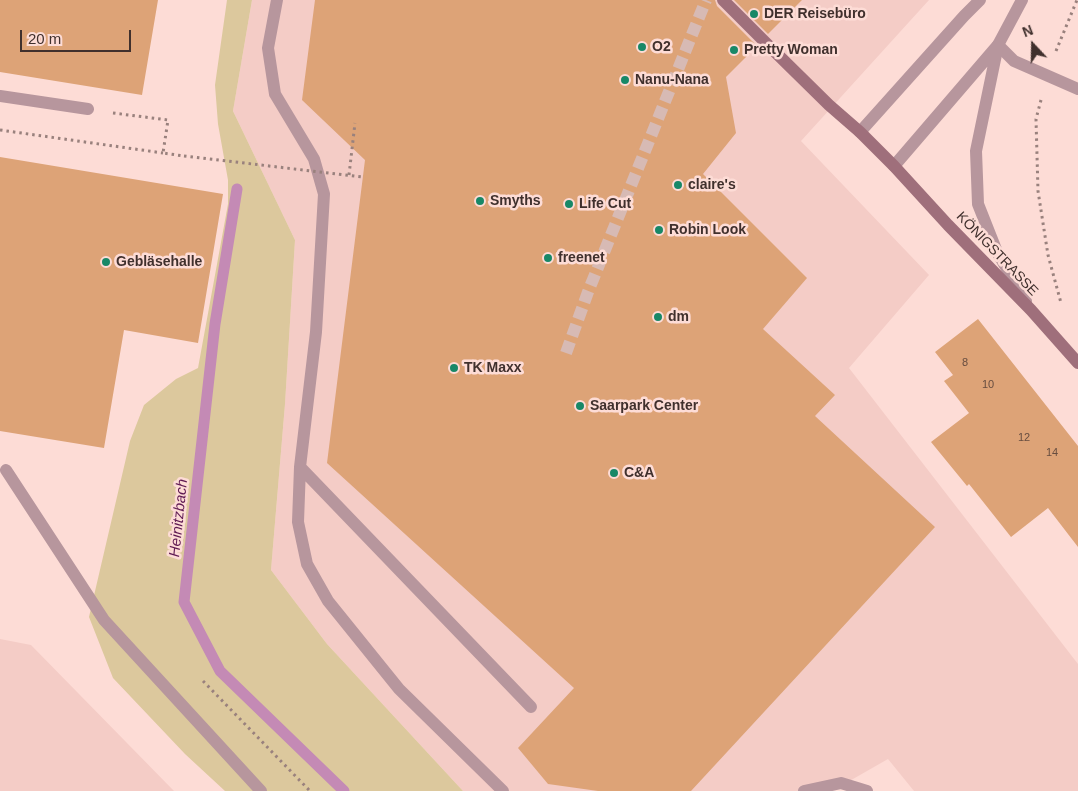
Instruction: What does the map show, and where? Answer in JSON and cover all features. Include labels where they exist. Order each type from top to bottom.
[{"type":"main road","name":"KÖNIGSTRASSE","points":[[723,0],[894,166],[948,225],[1031,310],[1078,363]]},
{"type":"street","points":[[277,0],[268,48],[275,94],[314,159],[324,194],[316,332],[300,467],[298,522],[307,564],[328,601],[399,689],[503,791]]},
{"type":"street","points":[[860,132],[980,0]]},
{"type":"street","points":[[894,166],[998,45],[1022,0]]},
{"type":"street","points":[[998,45],[1014,61],[1078,89]]},
{"type":"street","points":[[998,45],[976,151],[978,204],[996,252],[1031,310]]},
{"type":"street","points":[[0,96],[88,109]]},
{"type":"street","points":[[300,467],[531,707]]},
{"type":"street","points":[[6,470],[104,620],[261,791]]},
{"type":"street","points":[[804,791],[841,782],[866,791]]},
{"type":"path","points":[[1062,308],[1048,255],[1038,190],[1036,119],[1046,75],[1077,0]]},
{"type":"path","points":[[88,109],[168,120],[163,153]]},
{"type":"path","points":[[349,176],[355,123]]},
{"type":"path","points":[[0,130],[184,156],[363,177]]},
{"type":"path","points":[[203,681],[310,791]]},
{"type":"shaded area","points":[[227,0],[252,0],[233,111],[295,240],[285,404],[271,570],[327,644],[463,791],[225,791],[185,754],[113,678],[89,617],[130,441],[144,405],[176,379],[198,368],[228,204],[228,180],[218,124],[215,85]]},
{"type":"shaded area","name":"Saarpark Center","points":[[252,0],[929,0],[801,141],[929,275],[849,368],[1078,664],[1078,791],[914,791],[888,759],[832,791],[463,791],[327,644],[271,570],[285,404],[295,240],[233,111]]},
{"type":"shaded area","points":[[0,639],[31,645],[174,791],[0,791]]},
{"type":"building","points":[[0,0],[158,0],[142,95],[0,72]]},
{"type":"building","name":"Saarpark Center","points":[[315,0],[715,0],[717,6],[757,46],[726,77],[736,133],[703,174],[807,278],[763,329],[835,395],[815,416],[935,527],[691,791],[598,791],[548,784],[518,748],[574,688],[327,463],[365,160],[302,100]]},
{"type":"building","points":[[734,0],[802,0],[768,34]]},
{"type":"building","name":"Gebläsehalle","points":[[0,157],[223,194],[198,343],[124,330],[104,448],[0,431]]},
{"type":"building","points":[[978,319],[1078,446],[1078,547],[1048,508],[1011,537],[969,484],[967,486],[931,442],[969,413],[944,381],[953,375],[935,352]]},
{"type":"waterway","name":"Heinitzbach","points":[[237,189],[215,324],[184,602],[220,671],[344,791]]},
{"type":"tunnel","points":[[566,353],[588,292],[706,0]]},
{"type":"place","name":"DER Reisebüro","points":[[754,14]]},
{"type":"place","name":"O2","points":[[642,47]]},
{"type":"place","name":"Pretty Woman","points":[[734,50]]},
{"type":"place","name":"Nanu-Nana","points":[[625,80]]},
{"type":"place","name":"claire's","points":[[678,185]]},
{"type":"place","name":"Smyths","points":[[480,201]]},
{"type":"place","name":"Life Cut","points":[[569,204]]},
{"type":"place","name":"Robin Look","points":[[659,230]]},
{"type":"place","name":"freenet","points":[[548,258]]},
{"type":"place","name":"Gebläsehalle","points":[[106,262]]},
{"type":"place","name":"dm","points":[[658,317]]},
{"type":"place","name":"TK Maxx","points":[[454,368]]},
{"type":"place","name":"Saarpark Center","points":[[580,406]]},
{"type":"place","name":"C&A","points":[[614,473]]}]
